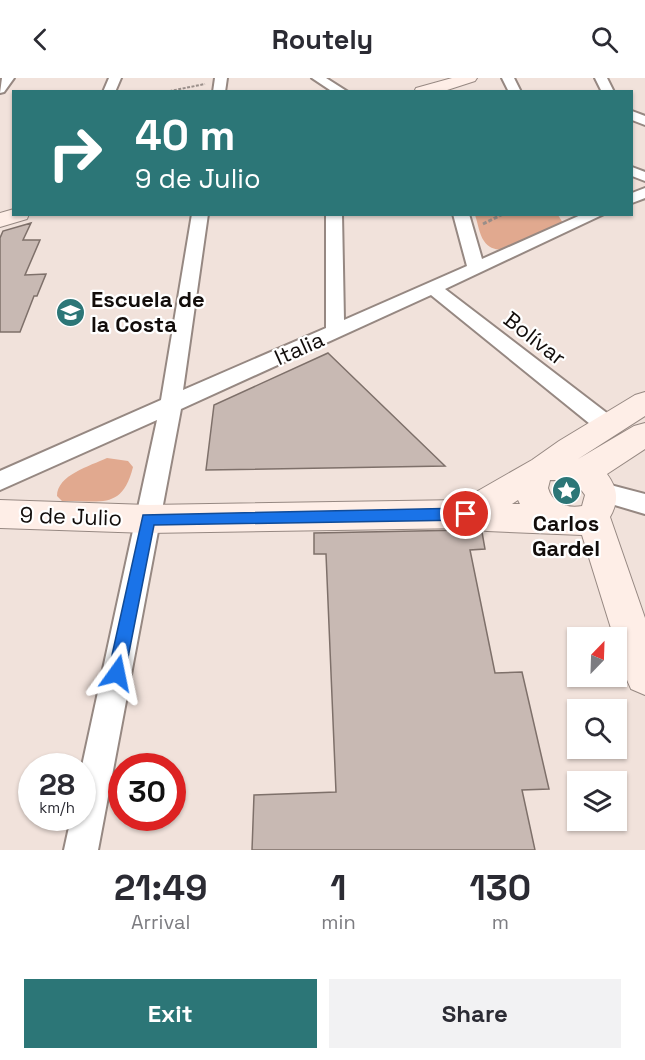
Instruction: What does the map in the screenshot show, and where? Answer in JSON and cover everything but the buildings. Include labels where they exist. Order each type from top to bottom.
[{"type":"main road","points":[[428,90],[465,78]]},
{"type":"main road","name":"9 de Julio","points":[[466,514],[540,472],[570,449],[645,402]]},
{"type":"main road","points":[[645,434],[584,500],[548,514],[533,498],[531,489],[540,472],[563,466],[584,500],[645,675]]},
{"type":"main road","name":"9 de Julio","points":[[0,514],[148,519],[466,514],[487,517],[584,500]]},
{"type":"street","points":[[0,90],[8,78]]},
{"type":"street","points":[[318,78],[339,90]]},
{"type":"street","points":[[81,850],[171,405],[200,216]]},
{"type":"street","points":[[334,216],[335,332]]},
{"type":"street","points":[[462,216],[476,269]]},
{"type":"street","name":"Italia","points":[[0,481],[476,269],[573,219]]},
{"type":"street","name":"Bolívar","points":[[433,288],[608,426]]},
{"type":"street","name":"9 de Julio","points":[[584,500],[645,504]]},
{"type":"path","points":[[179,90],[220,84]]},
{"type":"shaded area","points":[[475,216],[559,216],[563,223],[560,227],[532,241],[510,249],[500,250],[491,247],[484,241]]},
{"type":"shaded area","points":[[107,458],[128,461],[133,467],[123,491],[116,497],[98,501],[62,501],[57,496],[62,482],[68,477]]},
{"type":"place","name":"Escuela de la Costa","points":[[70,312]]},
{"type":"place","name":"Carlos Gardel","points":[[566,491]]},
{"type":"route","points":[[117,673],[148,519],[466,514]]}]
